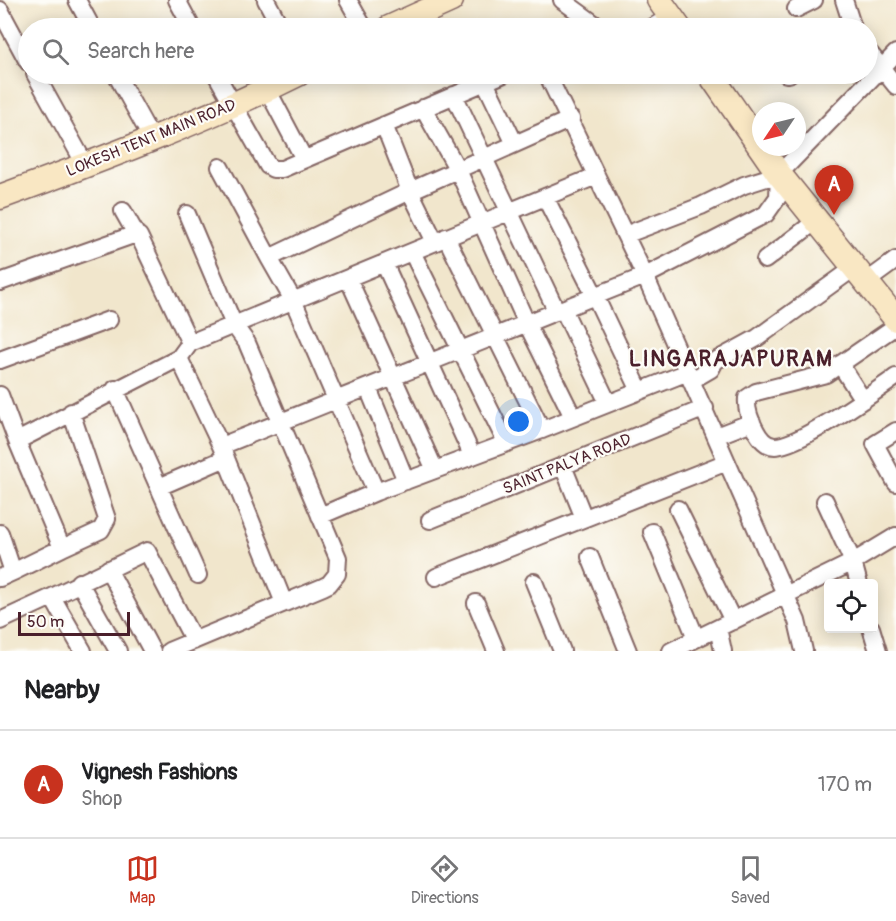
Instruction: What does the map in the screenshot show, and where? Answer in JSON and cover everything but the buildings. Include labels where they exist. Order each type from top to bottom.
[{"type":"street","points":[[77,0],[87,18]]},
{"type":"street","points":[[177,0],[187,18]]},
{"type":"street","points":[[266,0],[276,18]]},
{"type":"street","points":[[348,0],[358,18]]},
{"type":"street","points":[[562,0],[586,18]]},
{"type":"street","points":[[796,9],[814,0]]},
{"type":"street","points":[[844,0],[850,18]]},
{"type":"street","points":[[409,18],[442,2]]},
{"type":"street","points":[[0,10],[18,43]]},
{"type":"street","points":[[878,72],[896,53]]},
{"type":"street","points":[[878,65],[896,86]]},
{"type":"street","points":[[41,84],[86,166]]},
{"type":"street","points":[[122,84],[152,139]]},
{"type":"street","points":[[222,84],[268,166],[273,169],[282,169],[480,84]]},
{"type":"street","name":"LOKESH TENT MAIN ROAD","points":[[0,197],[86,166],[234,106],[277,84]]},
{"type":"street","points":[[486,84],[515,144]]},
{"type":"street","points":[[552,84],[645,276],[705,408],[796,621],[804,651]]},
{"type":"street","points":[[717,84],[779,174],[896,319]]},
{"type":"street","points":[[625,235],[701,206],[744,185],[779,174],[866,84]]},
{"type":"street","points":[[267,89],[304,159]]},
{"type":"street","points":[[454,95],[509,211],[608,403]]},
{"type":"street","points":[[423,108],[458,170],[527,324],[573,417]]},
{"type":"street","points":[[269,258],[410,191],[571,119]]},
{"type":"street","points":[[384,125],[410,191],[441,240],[495,337],[542,430]]},
{"type":"street","points":[[220,167],[293,300],[376,492]]},
{"type":"street","points":[[159,487],[280,423],[645,276],[766,214],[778,197],[779,174]]},
{"type":"street","points":[[17,441],[179,358],[190,343],[596,176]]},
{"type":"street","points":[[545,197],[640,391]]},
{"type":"street","points":[[123,211],[139,236],[190,343]]},
{"type":"street","points":[[169,651],[329,584],[337,574],[338,558],[247,343],[234,325],[187,214]]},
{"type":"street","points":[[765,260],[816,221]]},
{"type":"street","points":[[0,282],[136,234]]},
{"type":"street","points":[[412,252],[506,442]]},
{"type":"street","points":[[320,516],[376,492],[608,403],[711,369],[715,361],[860,275],[896,260]]},
{"type":"street","points":[[384,263],[472,455]]},
{"type":"street","points":[[348,278],[435,470]]},
{"type":"street","points":[[0,360],[109,320]]},
{"type":"street","points":[[896,326],[826,374],[799,379],[756,392],[747,398],[746,406],[762,441],[773,446],[785,444],[836,418],[896,377]]},
{"type":"street","points":[[179,358],[224,452],[284,603]]},
{"type":"street","points":[[840,364],[863,400]]},
{"type":"street","points":[[368,388],[406,481]]},
{"type":"street","points":[[115,389],[198,575]]},
{"type":"street","points":[[0,394],[62,548]]},
{"type":"street","name":"SAINT PALYA ROAD","points":[[430,520],[705,408]]},
{"type":"street","points":[[0,533],[6,575],[101,530],[107,519],[71,412]]},
{"type":"street","points":[[716,436],[752,422]]},
{"type":"street","points":[[896,431],[875,444],[896,483]]},
{"type":"street","points":[[436,577],[727,462]]},
{"type":"street","points":[[563,466],[584,518]]},
{"type":"street","points":[[825,501],[853,562],[858,579]]},
{"type":"street","points":[[678,508],[726,624],[723,651]]},
{"type":"street","points":[[652,532],[696,638]]},
{"type":"street","points":[[671,651],[785,597],[853,562],[896,536]]},
{"type":"street","points":[[0,621],[147,551],[199,638],[214,651]]},
{"type":"street","points":[[590,557],[628,651]]},
{"type":"street","points":[[108,569],[152,651]]},
{"type":"street","points":[[79,582],[118,651]]},
{"type":"street","points":[[534,582],[562,651]]},
{"type":"street","points":[[52,597],[82,651]]},
{"type":"street","points":[[476,603],[496,651]]},
{"type":"street","points":[[873,633],[878,651]]},
{"type":"place","name":"Vignesh Fashions","points":[[834,215]]},
{"type":"district","name":"LINGARAJAPURAM","points":[[731,359]]}]
